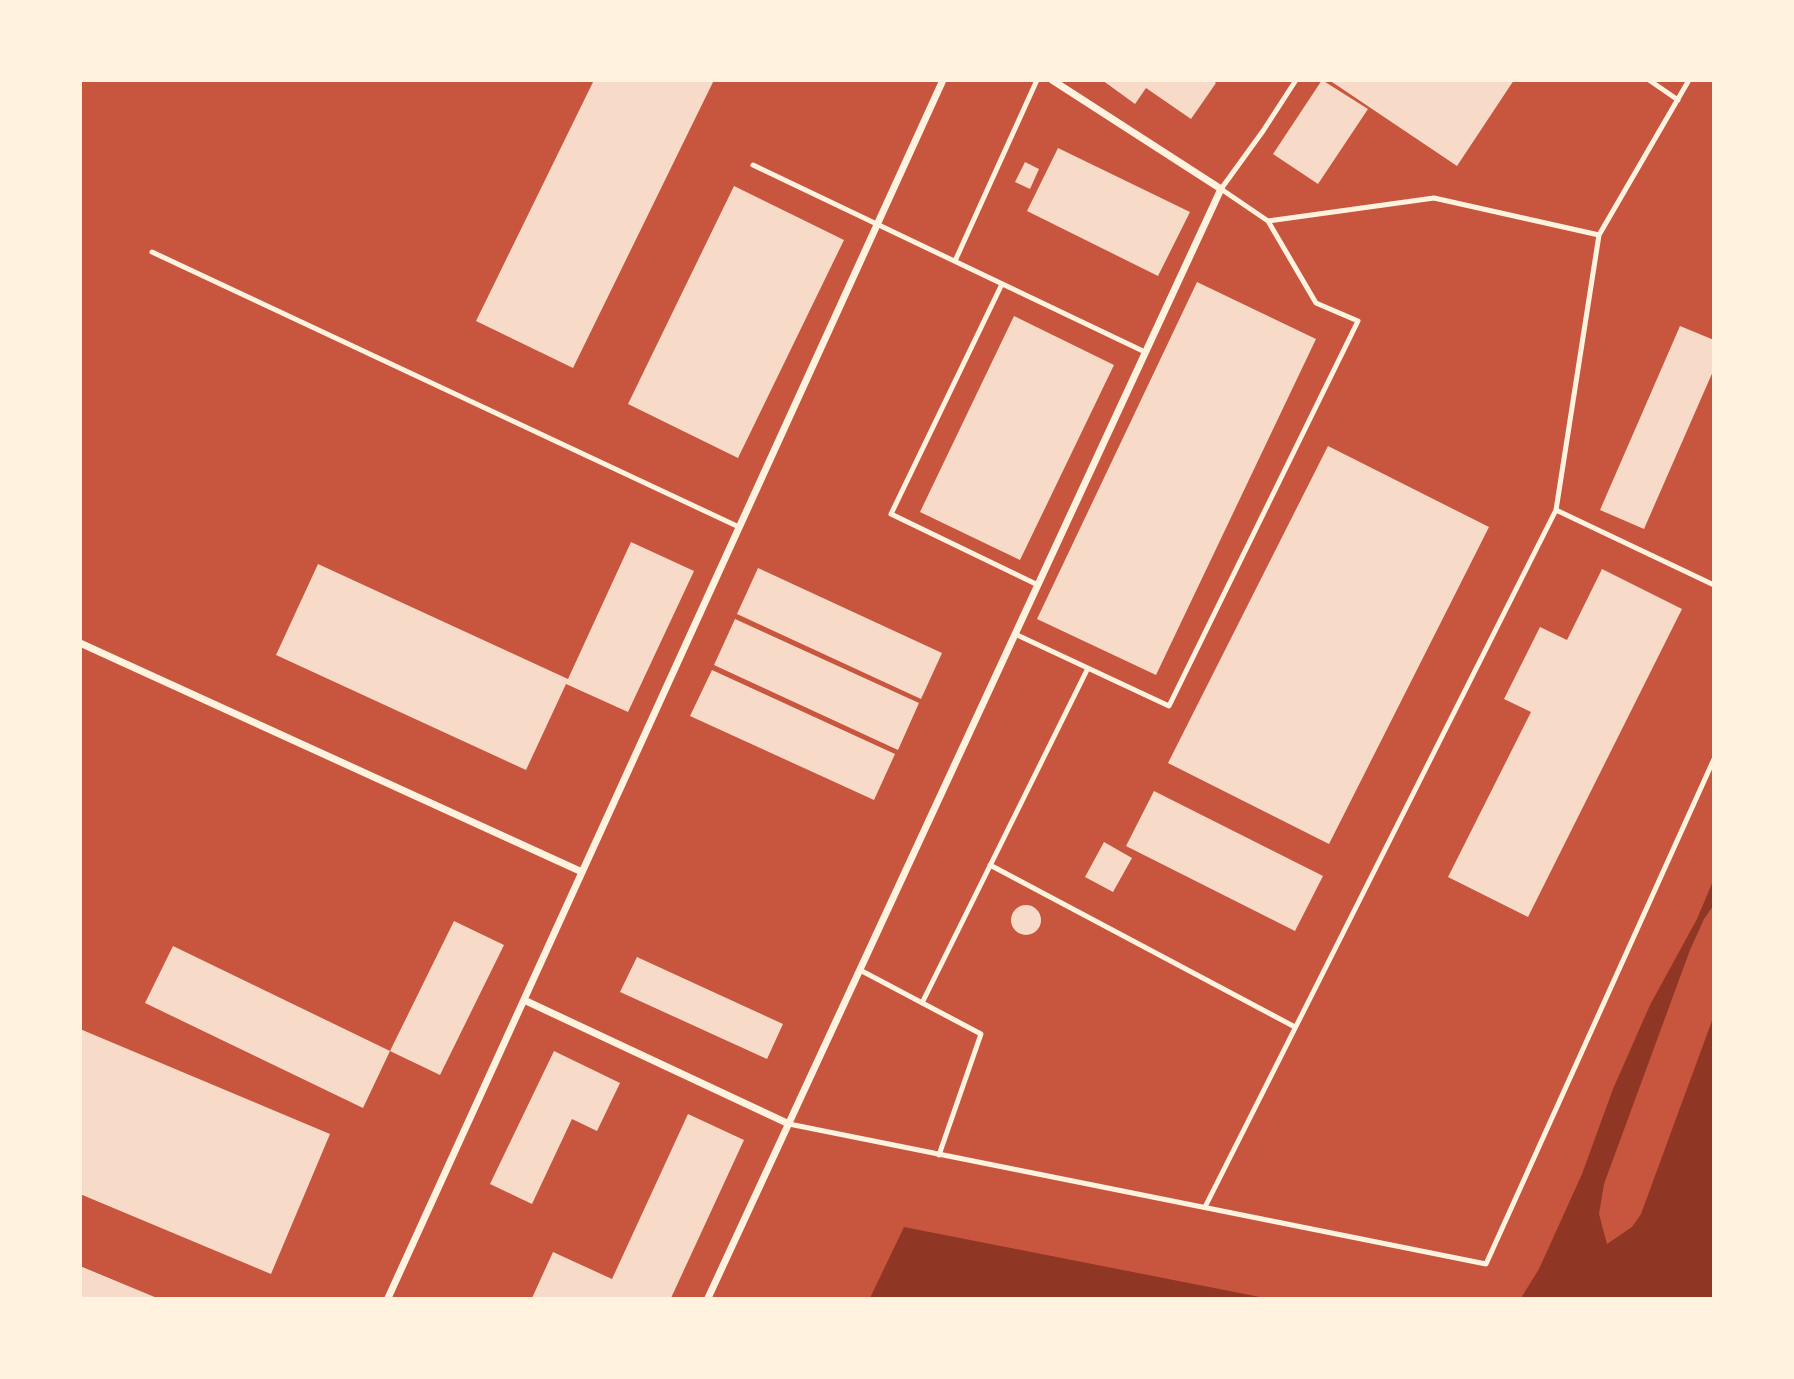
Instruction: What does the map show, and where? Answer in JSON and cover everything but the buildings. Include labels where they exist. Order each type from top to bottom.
[{"type":"street","points":[[388,1298],[943,80]]},
{"type":"street","points":[[708,1298],[1220,189],[1052,80]]},
{"type":"street","points":[[80,643],[582,872]]},
{"type":"street","points":[[524,1000],[789,1124]]},
{"type":"lane","points":[[955,261],[1037,80]]},
{"type":"lane","points":[[1015,634],[1169,706],[1358,321],[1316,303],[1268,221],[1220,189],[1296,80]]},
{"type":"lane","points":[[1649,80],[1678,100]]},
{"type":"lane","points":[[1205,1207],[1556,510],[1599,235],[1689,80]]},
{"type":"lane","points":[[753,165],[1145,352]]},
{"type":"lane","points":[[1268,221],[1434,198],[1599,235]]},
{"type":"lane","points":[[152,252],[739,527]]},
{"type":"lane","points":[[1002,284],[891,514],[1038,585]]},
{"type":"lane","points":[[1556,510],[1713,585]]},
{"type":"lane","points":[[922,1003],[1088,668]]},
{"type":"lane","points":[[789,1124],[1486,1264],[1713,759]]},
{"type":"lane","points":[[990,865],[1295,1027]]},
{"type":"lane","points":[[860,970],[981,1034],[939,1155]]},
{"type":"shaded area","points":[[1713,881],[1713,1298],[1521,1298],[1539,1269],[1582,1174],[1613,1089],[1650,1005],[1697,919]]},
{"type":"shaded area","points":[[904,1227],[1265,1298],[870,1298]]},
{"type":"pier","points":[[1713,906],[1713,1018],[1641,1214],[1632,1227],[1607,1244],[1599,1214],[1604,1184],[1690,950]]}]
